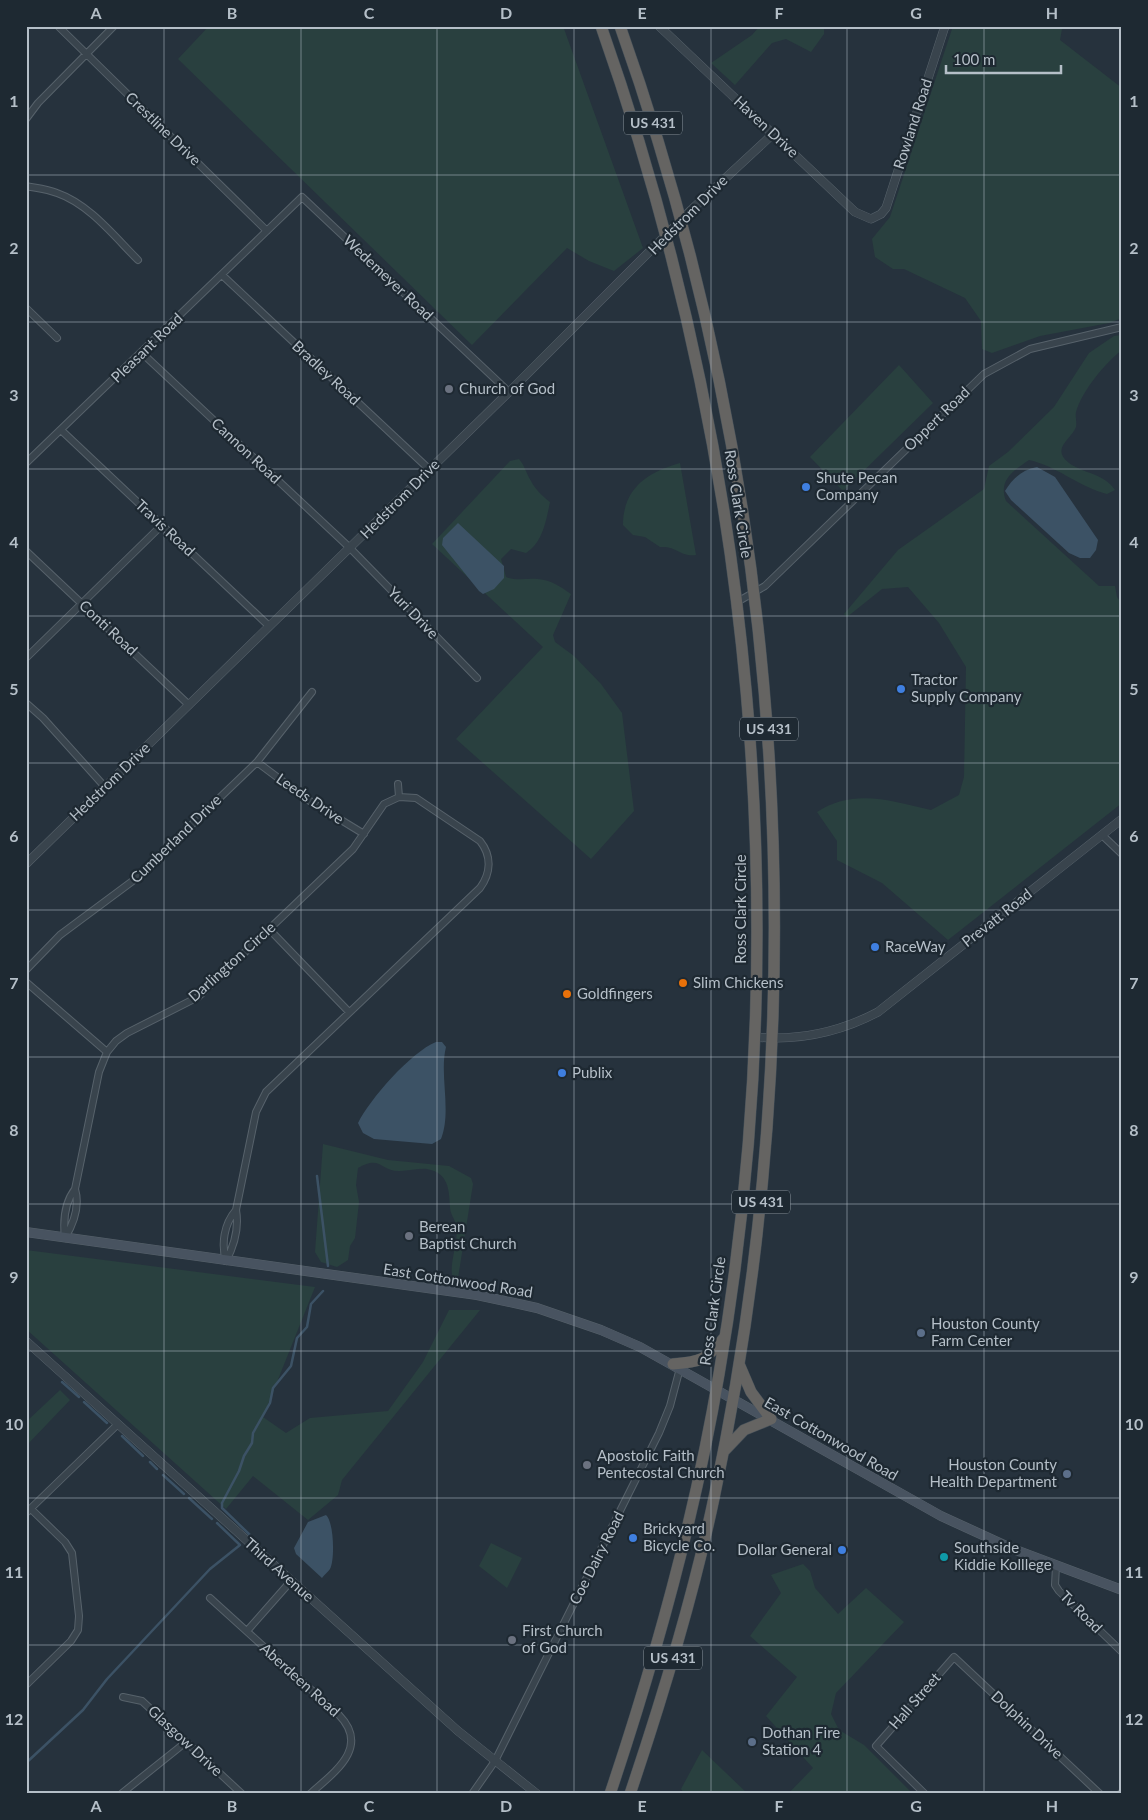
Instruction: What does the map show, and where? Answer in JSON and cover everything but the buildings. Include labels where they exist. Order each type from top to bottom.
[{"type":"highway","name":"Ross Clark Circle","points":[[601,26],[643,154],[666,236],[690,334],[713,443],[737,602],[748,701],[754,797],[756,910],[755,1037],[748,1139],[739,1230],[725,1337],[690,1516],[655,1651],[610,1793]]},
{"type":"highway","name":"Ross Clark Circle","points":[[620,26],[659,142],[682,220],[725,404],[741,491],[755,594],[766,698],[773,794],[776,942],[774,1038],[766,1152],[754,1268],[739,1364],[713,1503],[674,1657],[630,1794]]},
{"type":"highway","points":[[754,797],[773,794]]},
{"type":"highway","points":[[748,1139],[754,1150],[766,1152]]},
{"type":"highway","points":[[677,1366],[704,1359],[725,1337]]},
{"type":"highway","points":[[723,1452],[744,1430],[772,1419],[751,1392],[739,1364]]},
{"type":"highway","points":[[655,1651],[674,1657]]},
{"type":"main road","name":"East Cottonwood Road","points":[[26,1232],[523,1304],[601,1330],[677,1366],[716,1390],[772,1419],[935,1513],[995,1541],[1122,1590]]},
{"type":"street","name":"Crestline Drive","points":[[58,26],[267,231]]},
{"type":"street","points":[[26,119],[38,102],[114,26]]},
{"type":"street","name":"Haven Drive","points":[[659,26],[855,212],[865,218],[876,218]]},
{"type":"street","name":"Rowland Road","points":[[876,218],[886,208],[945,26]]},
{"type":"street","name":"Hedstrom Drive","points":[[26,864],[430,470],[682,220],[773,134]]},
{"type":"street","points":[[26,186],[56,193],[74,201],[89,212],[138,260]]},
{"type":"street","name":"Wedemeyer Road","points":[[267,231],[302,197],[509,392]]},
{"type":"street","name":"Pleasant Road","points":[[27,462],[267,231]]},
{"type":"street","name":"Bradley Road","points":[[222,276],[430,470]]},
{"type":"street","points":[[26,308],[58,338]]},
{"type":"street","name":"Oppert Road","points":[[737,602],[755,594],[984,374],[1030,348],[1122,327]]},
{"type":"street","name":"Cannon Road","points":[[142,353],[350,548]]},
{"type":"street","name":"Travis Road","points":[[61,430],[269,626]]},
{"type":"street","points":[[26,658],[162,525]]},
{"type":"street","name":"Yuri Drive","points":[[350,548],[477,678]]},
{"type":"street","name":"Conti Road","points":[[26,551],[189,704]]},
{"type":"street","name":"Cumberland Drive","points":[[26,970],[60,935],[134,880],[257,762],[312,692]]},
{"type":"street","points":[[26,703],[43,718],[105,787]]},
{"type":"street","name":"Leeds Drive","points":[[257,762],[305,798],[364,834]]},
{"type":"street","points":[[226,1261],[232,1249],[238,1220],[236,1210],[256,1112],[262,1099],[271,1086],[480,888],[488,873],[489,861],[484,846],[476,837],[421,800],[410,796],[399,797],[398,784]]},
{"type":"street","name":"Darlington Circle","points":[[66,1238],[73,1225],[78,1198],[75,1189],[99,1072],[107,1052],[116,1041],[127,1033],[198,997],[354,849],[384,804],[399,797]]},
{"type":"street","name":"Prevatt Road","points":[[755,1037],[774,1038],[828,1032],[856,1024],[878,1012],[1122,819]]},
{"type":"street","points":[[1102,836],[1122,854]]},
{"type":"street","points":[[489,861],[498,860]]},
{"type":"street","points":[[269,929],[349,1012]]},
{"type":"street","points":[[26,982],[107,1052]]},
{"type":"street","name":"Third Avenue","points":[[26,1341],[458,1731],[537,1794]]},
{"type":"street","name":"Coe Dairy Road","points":[[472,1794],[495,1761],[659,1433],[670,1406],[677,1366]]},
{"type":"street","points":[[26,1685],[70,1641],[78,1630],[79,1616],[72,1553],[65,1542],[29,1511],[118,1424]]},
{"type":"street","name":"Tv Road","points":[[1056,1566],[1054,1577],[1059,1591],[1122,1652]]},
{"type":"street","points":[[247,1631],[291,1581]]},
{"type":"street","name":"Aberdeen Road","points":[[210,1598],[339,1715],[349,1730],[351,1742],[346,1758],[310,1794]]},
{"type":"street","name":"Hall Street","points":[[925,1794],[876,1746],[954,1657]]},
{"type":"street","name":"Dolphin Drive","points":[[954,1657],[1100,1794]]},
{"type":"street","name":"Glasgow Drive","points":[[123,1697],[142,1701],[242,1794]]},
{"type":"street","points":[[122,1794],[186,1742]]},
{"type":"green space","points":[[209,26],[563,26],[643,248],[614,271],[589,261],[567,248],[472,345],[178,59]]},
{"type":"green space","points":[[760,26],[824,26],[824,34],[811,52],[786,39],[772,43],[735,85],[711,63],[752,35]]},
{"type":"green space","points":[[953,26],[1068,26],[1062,29],[1060,40],[1122,88],[1122,318],[1109,323],[1040,336],[992,353],[982,349],[981,321],[965,298],[904,269],[893,269],[875,257],[872,239],[890,217]]},
{"type":"green space","points":[[1122,335],[1122,350],[1108,362],[1083,395],[1076,412],[1076,427],[1062,448],[1064,458],[1069,463],[1100,477],[1115,490],[1107,494],[1097,491],[1049,467],[1029,460],[1008,477],[1004,487],[1004,494],[1006,501],[1099,586],[1115,586],[1117,597],[1122,604],[1122,803],[948,940],[882,883],[837,860],[837,841],[817,812],[845,800],[859,798],[887,800],[931,810],[959,795],[964,777],[966,667],[939,623],[908,587],[882,589],[847,617],[844,614],[898,550],[984,489],[989,466],[1008,452],[1054,407],[1089,353],[1114,336]]},
{"type":"green space","points":[[899,365],[933,403],[843,491],[810,457]]},
{"type":"green space","points":[[519,459],[535,487],[550,502],[543,530],[532,548],[526,553],[511,549],[501,559],[506,577],[547,581],[560,586],[571,594],[553,635],[555,642],[574,656],[601,684],[622,713],[634,811],[591,859],[456,739],[543,647],[432,544],[510,461]]},
{"type":"green space","points":[[680,463],[696,555],[660,547],[645,537],[633,535],[623,525],[627,501],[633,491],[648,477],[658,471]]},
{"type":"green space","points":[[323,1144],[388,1160],[449,1166],[471,1178],[473,1184],[458,1278],[452,1275],[457,1231],[444,1178],[440,1174],[427,1169],[394,1171],[376,1163],[366,1164],[358,1168],[356,1185],[359,1202],[355,1238],[350,1246],[348,1260],[337,1267],[321,1262],[315,1252]]},
{"type":"green space","points":[[26,1250],[315,1287],[263,1417],[286,1433],[310,1418],[388,1411],[423,1362],[449,1310],[480,1310],[342,1480],[338,1495],[308,1520],[253,1476],[226,1509],[26,1329]]},
{"type":"green space","points":[[60,1390],[70,1400],[26,1446],[26,1422]]},
{"type":"green space","points":[[491,1543],[522,1558],[507,1588],[479,1566]]},
{"type":"green space","points":[[803,1564],[810,1571],[815,1588],[838,1614],[866,1588],[904,1622],[836,1693],[831,1714],[839,1730],[864,1745],[913,1794],[788,1794],[813,1768],[766,1716],[797,1677],[750,1636],[781,1593],[771,1575]]},
{"type":"green space","points":[[702,1750],[748,1794],[685,1794],[681,1789]]},
{"type":"water","points":[[1037,467],[1055,477],[1098,540],[1096,550],[1090,558],[1080,558],[1069,553],[1011,500],[1005,491],[1018,475]]},
{"type":"water","points":[[458,523],[504,566],[504,578],[494,589],[483,594],[442,545],[443,538]]},
{"type":"water","points":[[436,1042],[442,1042],[446,1047],[444,1069],[446,1105],[441,1139],[432,1144],[374,1139],[363,1133],[358,1123],[381,1089],[403,1066],[426,1047]]},
{"type":"water","points":[[326,1515],[331,1525],[333,1558],[330,1569],[322,1578],[296,1554],[294,1548],[308,1522]]},
{"type":"waterway","points":[[317,1176],[328,1266]]},
{"type":"waterway","points":[[250,1535],[222,1508],[222,1503],[252,1443],[253,1433],[270,1403],[273,1388],[291,1366],[297,1338],[307,1327],[311,1304],[323,1291]]},
{"type":"waterway","points":[[62,1382],[79,1397]]},
{"type":"waterway","points":[[84,1402],[107,1423]]},
{"type":"waterway","points":[[122,1436],[143,1456]]},
{"type":"waterway","points":[[150,1462],[157,1469]]},
{"type":"waterway","points":[[163,1475],[184,1494]]},
{"type":"waterway","points":[[189,1498],[212,1519]]},
{"type":"waterway","points":[[26,1763],[83,1710],[107,1679],[210,1569],[240,1545],[217,1523]]},
{"type":"place","name":"Church of God","points":[[449,389]]},
{"type":"place","name":"Shute Pecan Company","points":[[806,487]]},
{"type":"place","name":"Tractor Supply Company","points":[[901,689]]},
{"type":"place","name":"RaceWay","points":[[875,947]]},
{"type":"place","name":"Slim Chickens","points":[[683,983]]},
{"type":"place","name":"Goldfingers","points":[[567,994]]},
{"type":"place","name":"Publix","points":[[562,1073]]},
{"type":"place","name":"Berean Baptist Church","points":[[409,1236]]},
{"type":"place","name":"Houston County Farm Center","points":[[921,1333]]},
{"type":"place","name":"Apostolic Faith Pentecostal Church","points":[[587,1465]]},
{"type":"place","name":"Houston County Health Department","points":[[1067,1474]]},
{"type":"place","name":"Brickyard Bicycle Co.","points":[[633,1538]]},
{"type":"place","name":"Dollar General","points":[[842,1550]]},
{"type":"place","name":"Southside Kiddie Kolllege","points":[[944,1557]]},
{"type":"place","name":"First Church of God","points":[[512,1640]]},
{"type":"place","name":"Dothan Fire Station 4","points":[[752,1742]]}]
